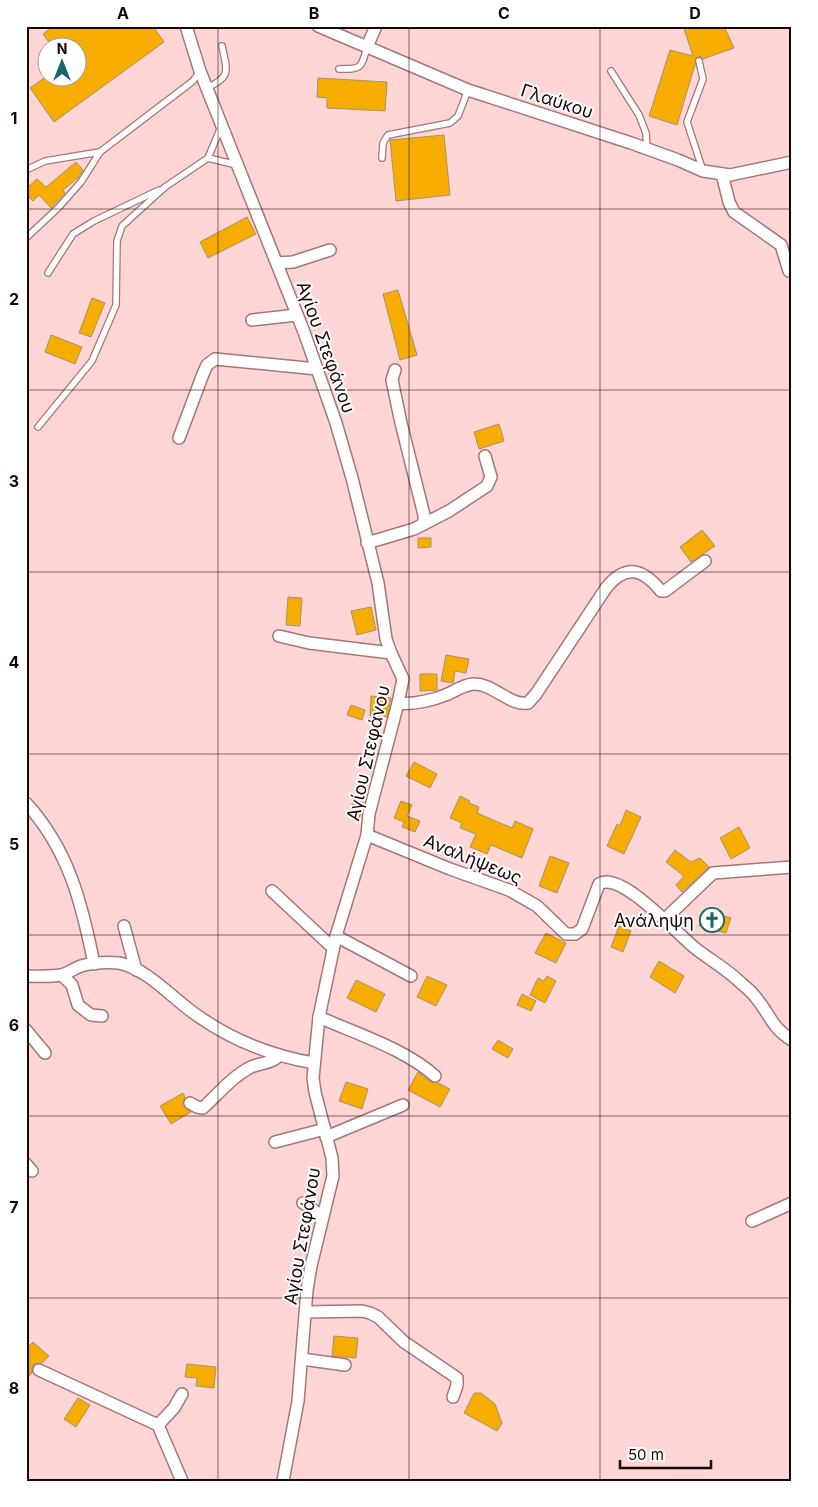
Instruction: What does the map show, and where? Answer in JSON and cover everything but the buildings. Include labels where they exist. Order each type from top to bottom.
[{"type":"street","name":"Αγίου Στεφάνου","points":[[186,26],[200,71],[277,263],[317,369],[345,455],[378,583],[386,639],[403,679],[369,814],[367,836],[333,948],[319,1018],[314,1063],[314,1084],[332,1158],[333,1176],[311,1266],[298,1400],[283,1481]]},
{"type":"street","name":"Γλαύκου","points":[[318,26],[468,90],[647,148],[703,171],[738,174],[792,162]]},
{"type":"street","points":[[367,47],[376,26]]},
{"type":"street","points":[[722,174],[729,202],[734,212],[781,245],[789,271]]},
{"type":"street","points":[[277,263],[294,262],[330,250]]},
{"type":"street","points":[[252,320],[297,315]]},
{"type":"street","points":[[179,438],[207,365],[215,359],[317,369]]},
{"type":"street","points":[[395,370],[392,380],[424,522]]},
{"type":"street","points":[[367,543],[414,528],[449,511],[487,486],[490,477],[485,456]]},
{"type":"street","points":[[398,703],[411,703],[442,696],[474,684],[520,703],[528,703],[613,580],[621,575],[639,572],[649,577],[661,591],[665,591],[705,561]]},
{"type":"street","points":[[279,636],[309,643],[391,653]]},
{"type":"street","points":[[26,803],[48,829],[69,872],[83,910],[94,964]]},
{"type":"street","name":"Αναλήψεως","points":[[367,836],[450,869],[510,890],[537,906],[566,934],[575,934],[582,929],[597,889],[604,882],[613,883],[634,895],[665,919],[694,947],[725,968],[741,982],[758,999],[775,1026],[792,1040]]},
{"type":"street","points":[[665,919],[714,872],[792,867]]},
{"type":"street","points":[[272,891],[333,948]]},
{"type":"street","points":[[124,926],[136,970]]},
{"type":"street","points":[[336,936],[411,976]]},
{"type":"street","points":[[26,976],[62,975],[81,966],[119,963],[136,970],[212,1026],[254,1046],[279,1055],[314,1063]]},
{"type":"street","points":[[62,975],[72,985],[78,1005],[91,1015],[102,1016]]},
{"type":"street","points":[[319,1018],[406,1055],[422,1064],[435,1076]]},
{"type":"street","points":[[26,1030],[45,1053]]},
{"type":"street","points":[[190,1103],[203,1108],[236,1078],[251,1068],[276,1059],[279,1055]]},
{"type":"street","points":[[275,1142],[326,1133],[403,1106]]},
{"type":"street","points":[[304,1203],[323,1215]]},
{"type":"street","points":[[752,1221],[792,1203]]},
{"type":"street","points":[[306,1312],[362,1312],[378,1317],[404,1342],[457,1378],[453,1397]]},
{"type":"street","points":[[302,1359],[345,1365]]},
{"type":"street","points":[[39,1370],[158,1425],[182,1481]]},
{"type":"street","points":[[158,1425],[174,1408],[182,1394]]},
{"type":"lane","points":[[207,88],[222,81],[226,75],[222,46]]},
{"type":"lane","points":[[339,69],[356,69],[362,64],[367,47]]},
{"type":"lane","points":[[700,61],[703,79],[687,122],[703,171]]},
{"type":"lane","points":[[26,238],[58,208],[80,182],[100,152],[193,81],[200,71]]},
{"type":"lane","points":[[611,71],[639,115],[646,133],[647,148]]},
{"type":"lane","points":[[382,158],[383,143],[388,135],[450,123],[458,116],[468,90]]},
{"type":"lane","points":[[38,427],[92,361],[116,305],[117,241],[122,226],[165,187],[208,158],[222,125]]},
{"type":"lane","points":[[26,170],[45,161],[100,152]]},
{"type":"lane","points":[[208,158],[237,165]]},
{"type":"lane","points":[[48,273],[73,234],[94,221],[165,187]]},
{"type":"place","name":"Ανάληψη","points":[[712,920]]}]
